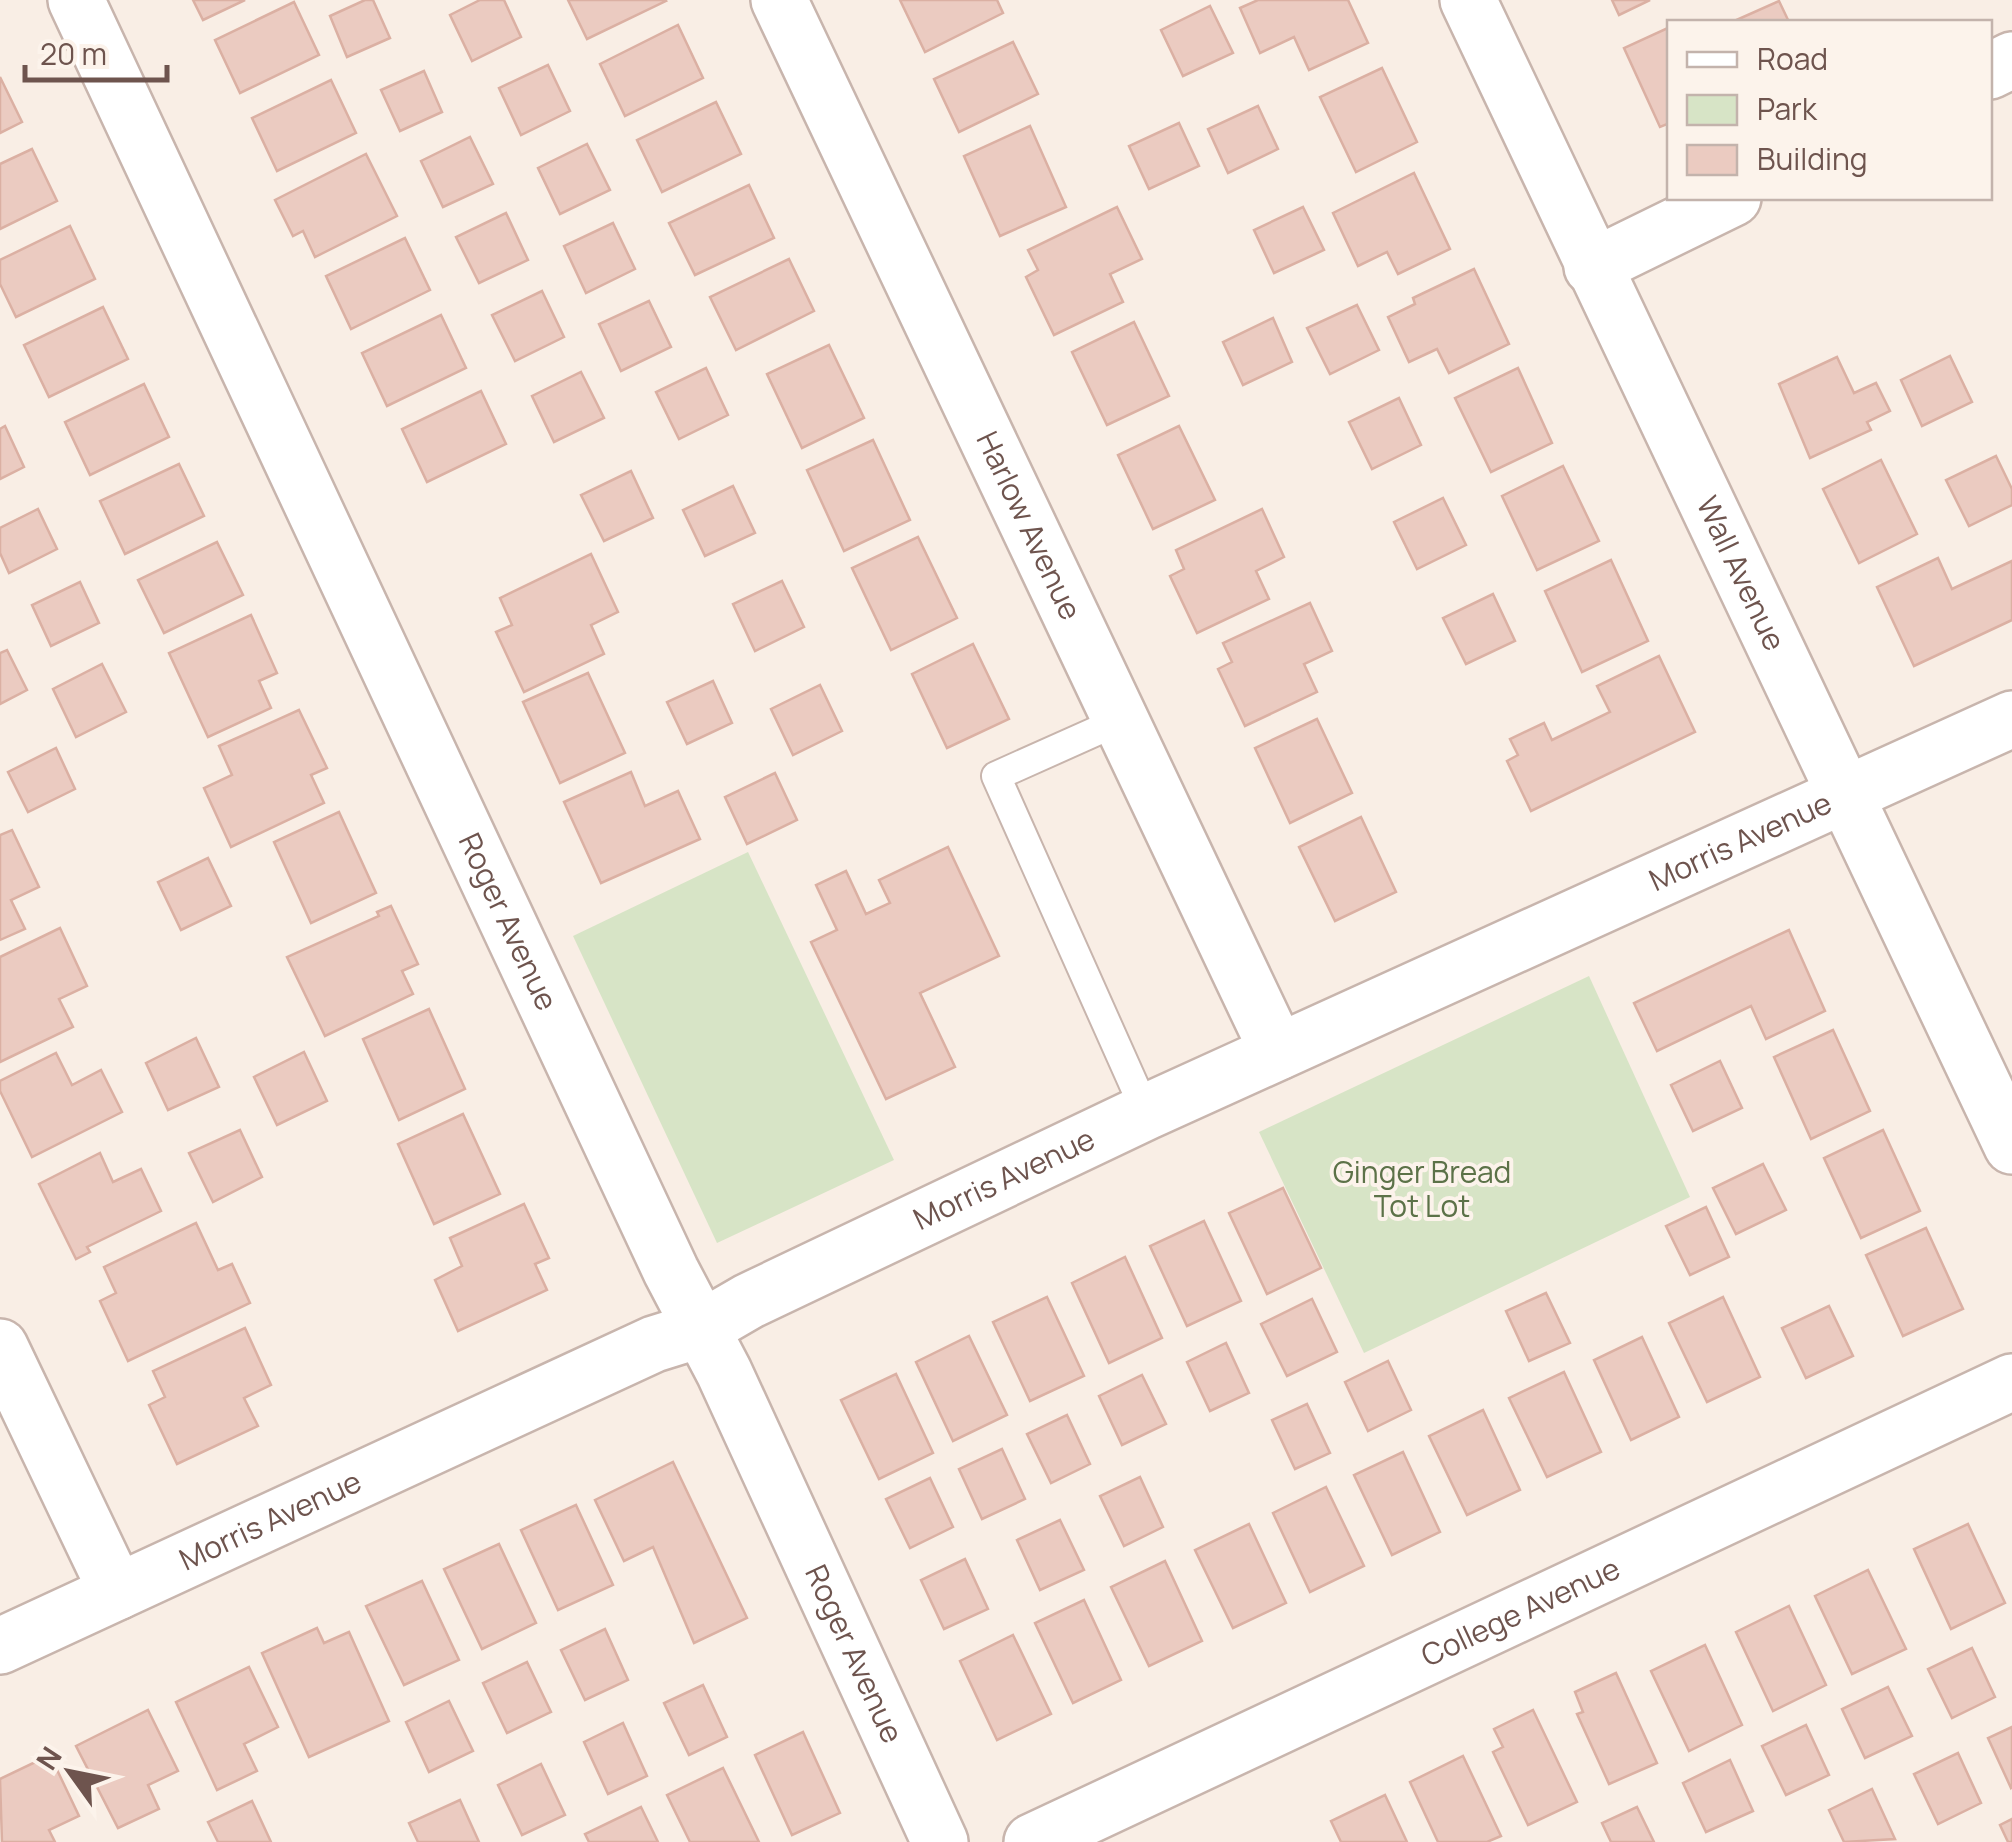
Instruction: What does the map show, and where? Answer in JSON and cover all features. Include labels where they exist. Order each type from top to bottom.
[{"type":"street","name":"Roger Avenue","points":[[76,0],[698,1330],[724,1372],[940,1842]]},
{"type":"street","name":"Harlow Avenue","points":[[779,0],[1278,1052]]},
{"type":"street","name":"Wall Avenue","points":[[1468,0],[2012,1146]]},
{"type":"street","points":[[1592,267],[1729,200]]},
{"type":"street","name":"Morris Avenue","points":[[0,1646],[654,1344],[698,1330],[749,1301],[1146,1112],[2012,719]]},
{"type":"street","points":[[0,1347],[117,1592]]},
{"type":"street","name":"College Avenue","points":[[1032,1842],[2012,1382]]},
{"type":"lane","points":[[1118,721],[996,776],[1146,1112]]},
{"type":"green space","points":[[748,852],[894,1160],[717,1243],[573,936]]},
{"type":"green space","name":"Ginger Bread Tot Lot","points":[[1589,976],[1690,1197],[1364,1353],[1259,1132]]},
{"type":"building","points":[[193,0],[245,0],[203,20]]},
{"type":"building","points":[[373,0],[390,38],[347,57],[330,16]]},
{"type":"building","points":[[480,0],[504,0],[521,37],[472,61],[450,15]]},
{"type":"building","points":[[568,0],[665,0],[666,1],[587,39]]},
{"type":"building","points":[[900,0],[997,0],[1003,13],[925,52]]},
{"type":"building","points":[[1258,0],[1348,0],[1368,43],[1309,70],[1294,37],[1260,53],[1240,8]]},
{"type":"building","points":[[1612,0],[1650,0],[1619,15]]},
{"type":"building","points":[[1779,1],[1788,20],[1736,20]]},
{"type":"building","points":[[294,2],[319,55],[240,93],[215,40]]},
{"type":"building","points":[[1210,6],[1233,53],[1183,76],[1161,30]]},
{"type":"building","points":[[678,25],[703,78],[625,116],[600,64]]},
{"type":"building","points":[[1667,28],[1667,124],[1660,127],[1624,48]]},
{"type":"building","points":[[1013,42],[1038,94],[959,132],[934,79]]},
{"type":"building","points":[[548,65],[570,111],[521,135],[499,88]]},
{"type":"building","points":[[1382,68],[1417,142],[1356,172],[1320,97]]},
{"type":"building","points":[[424,71],[442,112],[400,131],[381,90]]},
{"type":"building","points":[[0,77],[22,122],[0,133]]},
{"type":"building","points":[[331,80],[356,133],[277,171],[252,118]]},
{"type":"building","points":[[716,102],[741,154],[662,192],[637,140]]},
{"type":"building","points":[[1258,106],[1278,149],[1228,173],[1208,129]]},
{"type":"building","points":[[1179,123],[1199,166],[1149,189],[1129,146]]},
{"type":"building","points":[[1030,126],[1066,207],[1000,236],[964,156]]},
{"type":"building","points":[[470,137],[493,184],[443,207],[421,161]]},
{"type":"building","points":[[587,144],[610,190],[560,214],[538,168]]},
{"type":"building","points":[[32,149],[57,201],[0,229],[0,164]]},
{"type":"building","points":[[366,154],[397,216],[315,257],[303,231],[293,236],[275,200]]},
{"type":"building","points":[[1414,173],[1450,249],[1398,274],[1387,252],[1358,266],[1333,213]]},
{"type":"building","points":[[749,185],[774,238],[695,275],[669,223]]},
{"type":"building","points":[[1117,207],[1142,259],[1110,274],[1123,302],[1054,335],[1026,277],[1038,270],[1028,250]]},
{"type":"building","points":[[1303,207],[1324,250],[1274,273],[1254,230]]},
{"type":"building","points":[[506,213],[528,260],[479,283],[456,237]]},
{"type":"building","points":[[613,223],[635,269],[586,293],[564,246]]},
{"type":"building","points":[[70,226],[95,279],[16,317],[0,284],[0,260]]},
{"type":"building","points":[[405,238],[430,290],[351,329],[326,276]]},
{"type":"building","points":[[789,259],[814,311],[736,350],[710,297]]},
{"type":"building","points":[[1474,269],[1509,344],[1449,373],[1437,349],[1409,362],[1388,317],[1415,304],[1413,298]]},
{"type":"building","points":[[542,291],[564,337],[515,361],[492,315]]},
{"type":"building","points":[[649,301],[671,347],[621,371],[599,324]]},
{"type":"building","points":[[1357,305],[1379,350],[1330,374],[1307,328]]},
{"type":"building","points":[[103,307],[128,359],[49,397],[24,345]]},
{"type":"building","points":[[441,315],[466,368],[387,406],[362,353]]},
{"type":"building","points":[[1273,318],[1292,362],[1243,385],[1223,342]]},
{"type":"building","points":[[1134,322],[1169,396],[1107,425],[1072,352]]},
{"type":"building","points":[[829,345],[864,418],[802,448],[767,374]]},
{"type":"building","points":[[1950,356],[1972,402],[1922,426],[1901,380]]},
{"type":"building","points":[[1837,357],[1854,393],[1876,383],[1890,411],[1867,422],[1871,430],[1810,458],[1779,384]]},
{"type":"building","points":[[706,368],[728,415],[679,439],[656,392]]},
{"type":"building","points":[[1518,368],[1552,443],[1491,472],[1455,398]]},
{"type":"building","points":[[581,372],[604,418],[554,442],[532,396]]},
{"type":"building","points":[[144,384],[169,437],[90,475],[65,422]]},
{"type":"building","points":[[481,391],[506,444],[427,482],[402,429]]},
{"type":"building","points":[[1399,398],[1421,445],[1372,469],[1349,422]]},
{"type":"building","points":[[5,426],[24,467],[0,479],[0,429]]},
{"type":"building","points":[[1179,426],[1215,500],[1153,529],[1118,455]]},
{"type":"building","points":[[873,440],[910,520],[844,551],[807,470]]},
{"type":"building","points":[[1996,456],[2012,489],[2012,505],[1969,526],[1946,480]]},
{"type":"building","points":[[1881,460],[1917,534],[1859,563],[1823,489]]},
{"type":"building","points":[[179,464],[204,516],[125,554],[100,501]]},
{"type":"building","points":[[1563,466],[1599,541],[1537,570],[1502,496]]},
{"type":"building","points":[[631,471],[653,518],[604,541],[581,495]]},
{"type":"building","points":[[733,486],[755,533],[705,556],[683,510]]},
{"type":"building","points":[[1443,498],[1466,545],[1417,569],[1394,522]]},
{"type":"building","points":[[38,509],[57,549],[9,573],[0,553],[0,528]]},
{"type":"building","points":[[1262,509],[1284,557],[1256,571],[1269,599],[1197,633],[1170,576],[1184,569],[1176,550]]},
{"type":"building","points":[[918,537],[957,618],[891,650],[852,568]]},
{"type":"building","points":[[217,542],[243,595],[164,633],[138,580]]},
{"type":"building","points":[[591,554],[618,612],[591,625],[604,654],[524,692],[496,632],[512,625],[500,598]]},
{"type":"building","points":[[1938,558],[1952,589],[2012,561],[2012,620],[1914,666],[1877,587]]},
{"type":"building","points":[[1611,560],[1648,641],[1582,672],[1545,591]]},
{"type":"building","points":[[782,581],[804,627],[755,651],[733,604]]},
{"type":"building","points":[[80,582],[99,623],[51,646],[32,605]]},
{"type":"building","points":[[1493,594],[1515,641],[1466,664],[1443,618]]},
{"type":"building","points":[[1310,603],[1332,651],[1304,664],[1317,692],[1245,726],[1218,669],[1232,662],[1223,643]]},
{"type":"building","points":[[251,615],[277,673],[259,681],[271,708],[208,737],[169,653]]},
{"type":"building","points":[[973,644],[1009,719],[947,748],[912,674]]},
{"type":"building","points":[[7,650],[27,690],[0,704],[0,653]]},
{"type":"building","points":[[1659,656],[1695,732],[1531,811],[1507,761],[1518,755],[1510,739],[1544,723],[1552,740],[1610,712],[1597,686]]},
{"type":"building","points":[[102,664],[126,712],[76,737],[53,689]]},
{"type":"building","points":[[588,673],[625,753],[560,783],[523,702]]},
{"type":"building","points":[[713,681],[732,723],[687,744],[667,702]]},
{"type":"building","points":[[820,685],[842,731],[793,755],[771,709]]},
{"type":"building","points":[[299,710],[327,768],[311,775],[324,803],[231,847],[204,788],[232,775],[219,746]]},
{"type":"building","points":[[1317,719],[1352,793],[1290,823],[1255,748]]},
{"type":"building","points":[[56,748],[75,789],[28,812],[8,772]]},
{"type":"building","points":[[631,772],[645,806],[678,791],[700,839],[601,883],[564,802]]},
{"type":"building","points":[[775,773],[797,820],[747,844],[725,797]]},
{"type":"building","points":[[339,812],[376,893],[311,923],[274,842]]},
{"type":"building","points":[[1361,817],[1396,892],[1335,921],[1299,847]]},
{"type":"building","points":[[12,830],[39,887],[11,900],[25,929],[0,940],[0,835]]},
{"type":"building","points":[[948,847],[999,956],[920,993],[955,1067],[886,1099],[811,942],[837,930],[816,885],[846,871],[866,914],[890,903],[879,880]]},
{"type":"building","points":[[208,858],[231,906],[181,930],[158,882]]},
{"type":"building","points":[[391,906],[418,964],[402,971],[413,994],[325,1036],[287,957],[379,916],[377,912]]},
{"type":"building","points":[[60,928],[87,986],[59,999],[73,1027],[0,1062],[0,957]]},
{"type":"building","points":[[1789,930],[1825,1011],[1766,1039],[1751,1006],[1657,1051],[1634,1003]]},
{"type":"building","points":[[429,1009],[465,1089],[399,1120],[363,1039]]},
{"type":"building","points":[[1833,1030],[1870,1111],[1811,1139],[1774,1057]]},
{"type":"building","points":[[196,1038],[219,1087],[168,1110],[146,1063]]},
{"type":"building","points":[[304,1052],[327,1101],[277,1125],[254,1077]]},
{"type":"building","points":[[56,1053],[72,1085],[101,1070],[122,1112],[32,1157],[0,1091],[0,1081]]},
{"type":"building","points":[[1720,1061],[1742,1108],[1693,1131],[1671,1085]]},
{"type":"building","points":[[463,1114],[500,1194],[434,1224],[398,1144]]},
{"type":"building","points":[[240,1130],[262,1177],[213,1202],[189,1153]]},
{"type":"building","points":[[1883,1130],[1920,1211],[1861,1238],[1824,1158]]},
{"type":"building","points":[[100,1153],[113,1182],[141,1169],[161,1211],[87,1247],[90,1252],[76,1259],[39,1184]]},
{"type":"building","points":[[1763,1164],[1786,1210],[1736,1234],[1713,1188]]},
{"type":"building","points":[[1283,1188],[1321,1268],[1267,1294],[1229,1213]]},
{"type":"building","points":[[524,1204],[549,1258],[535,1264],[547,1290],[458,1331],[435,1280],[462,1266],[450,1238]]},
{"type":"building","points":[[1706,1207],[1729,1257],[1690,1275],[1666,1226]]},
{"type":"building","points":[[1204,1221],[1241,1301],[1187,1326],[1150,1246]]},
{"type":"building","points":[[196,1223],[218,1270],[232,1264],[250,1303],[128,1361],[100,1301],[116,1293],[104,1267]]},
{"type":"building","points":[[1926,1228],[1963,1309],[1903,1336],[1866,1255]]},
{"type":"building","points":[[1125,1257],[1162,1338],[1109,1363],[1072,1283]]},
{"type":"building","points":[[1546,1293],[1570,1343],[1529,1361],[1506,1311]]},
{"type":"building","points":[[1047,1297],[1084,1376],[1030,1401],[993,1322]]},
{"type":"building","points":[[1723,1297],[1760,1377],[1707,1402],[1669,1323]]},
{"type":"building","points":[[1312,1299],[1337,1352],[1287,1376],[1261,1324]]},
{"type":"building","points":[[1829,1306],[1853,1356],[1806,1378],[1782,1328]]},
{"type":"building","points":[[245,1328],[271,1385],[244,1398],[258,1426],[177,1464],[149,1405],[165,1397],[153,1371]]},
{"type":"building","points":[[969,1336],[1007,1415],[953,1441],[916,1362]]},
{"type":"building","points":[[1642,1337],[1679,1417],[1631,1440],[1594,1360]]},
{"type":"building","points":[[1226,1343],[1249,1393],[1210,1411],[1187,1362]]},
{"type":"building","points":[[1388,1361],[1411,1410],[1368,1431],[1345,1382]]},
{"type":"building","points":[[1564,1372],[1601,1452],[1547,1477],[1509,1398]]},
{"type":"building","points":[[896,1374],[933,1453],[879,1479],[841,1400]]},
{"type":"building","points":[[1142,1375],[1166,1424],[1122,1445],[1099,1396]]},
{"type":"building","points":[[1307,1404],[1330,1453],[1295,1469],[1272,1420]]},
{"type":"building","points":[[1483,1410],[1520,1490],[1467,1515],[1429,1436]]},
{"type":"building","points":[[1067,1415],[1090,1464],[1051,1483],[1027,1434]]},
{"type":"building","points":[[1002,1449],[1025,1499],[982,1519],[959,1469]]},
{"type":"building","points":[[1403,1452],[1440,1532],[1392,1555],[1354,1475]]},
{"type":"building","points":[[673,1462],[747,1618],[694,1643],[653,1547],[624,1561],[595,1500]]},
{"type":"building","points":[[1140,1477],[1163,1527],[1124,1546],[1100,1496]]},
{"type":"building","points":[[930,1478],[953,1527],[910,1548],[886,1499]]},
{"type":"building","points":[[1326,1487],[1364,1566],[1310,1592],[1273,1513]]},
{"type":"building","points":[[576,1505],[613,1585],[558,1610],[521,1530]]},
{"type":"building","points":[[1060,1520],[1084,1570],[1040,1590],[1017,1540]]},
{"type":"building","points":[[1249,1524],[1286,1603],[1233,1628],[1195,1550]]},
{"type":"building","points":[[1968,1524],[2005,1603],[1951,1629],[1914,1549]]},
{"type":"building","points":[[499,1544],[536,1623],[482,1649],[444,1569]]},
{"type":"building","points":[[965,1559],[988,1609],[944,1629],[921,1580]]},
{"type":"building","points":[[1165,1561],[1202,1641],[1149,1666],[1111,1587]]},
{"type":"building","points":[[1868,1570],[1906,1649],[1852,1674],[1815,1596]]},
{"type":"building","points":[[422,1581],[459,1660],[404,1685],[366,1606]]},
{"type":"building","points":[[1084,1600],[1121,1680],[1073,1703],[1035,1623]]},
{"type":"building","points":[[1789,1606],[1826,1685],[1773,1711],[1736,1632]]},
{"type":"building","points":[[317,1628],[324,1643],[349,1632],[389,1721],[309,1757],[262,1653]]},
{"type":"building","points":[[605,1629],[628,1680],[585,1700],[561,1650]]},
{"type":"building","points":[[1013,1635],[1051,1714],[997,1740],[960,1661]]},
{"type":"building","points":[[1705,1645],[1742,1725],[1689,1751],[1651,1671]]},
{"type":"building","points":[[1972,1648],[1995,1697],[1952,1718],[1928,1669]]},
{"type":"building","points":[[527,1662],[551,1712],[507,1733],[483,1683]]},
{"type":"building","points":[[249,1667],[278,1727],[244,1744],[257,1771],[217,1790],[176,1702]]},
{"type":"building","points":[[1616,1673],[1657,1763],[1609,1784],[1577,1714],[1583,1712],[1575,1692]]},
{"type":"building","points":[[703,1685],[727,1737],[689,1755],[664,1703]]},
{"type":"building","points":[[1888,1687],[1912,1736],[1865,1758],[1842,1709]]},
{"type":"building","points":[[449,1701],[473,1751],[429,1772],[406,1722]]},
{"type":"building","points":[[148,1710],[178,1771],[148,1785],[159,1809],[118,1828],[76,1746]]},
{"type":"building","points":[[1533,1710],[1577,1802],[1528,1825],[1493,1752],[1503,1747],[1494,1729]]},
{"type":"building","points":[[623,1723],[647,1776],[608,1794],[584,1742]]},
{"type":"building","points":[[1806,1725],[1829,1775],[1786,1795],[1762,1746]]},
{"type":"building","points":[[2012,1727],[2012,1787],[2011,1788],[1988,1738]]},
{"type":"building","points":[[803,1732],[840,1813],[792,1835],[755,1755]]},
{"type":"building","points":[[1958,1753],[1981,1803],[1938,1824],[1914,1774]]},
{"type":"building","points":[[50,1755],[79,1816],[49,1830],[55,1842],[2,1842],[0,1779]]},
{"type":"building","points":[[1463,1756],[1501,1836],[1487,1842],[1438,1842],[1410,1782]]},
{"type":"building","points":[[1730,1760],[1753,1811],[1706,1832],[1683,1783]]},
{"type":"building","points":[[541,1764],[565,1815],[522,1835],[498,1785]]},
{"type":"building","points":[[723,1768],[759,1842],[690,1842],[667,1795]]},
{"type":"building","points":[[1872,1789],[1895,1839],[1844,1842],[1829,1810]]},
{"type":"building","points":[[1385,1795],[1407,1842],[1341,1842],[1331,1821]]},
{"type":"building","points":[[460,1800],[479,1842],[418,1842],[409,1823]]},
{"type":"building","points":[[252,1801],[271,1842],[218,1842],[208,1822]]},
{"type":"building","points":[[641,1807],[658,1842],[589,1842],[585,1834]]},
{"type":"building","points":[[1637,1807],[1654,1842],[1611,1842],[1602,1823]]},
{"type":"building","points":[[2012,1819],[2012,1842],[2008,1842],[2000,1825]]}]
